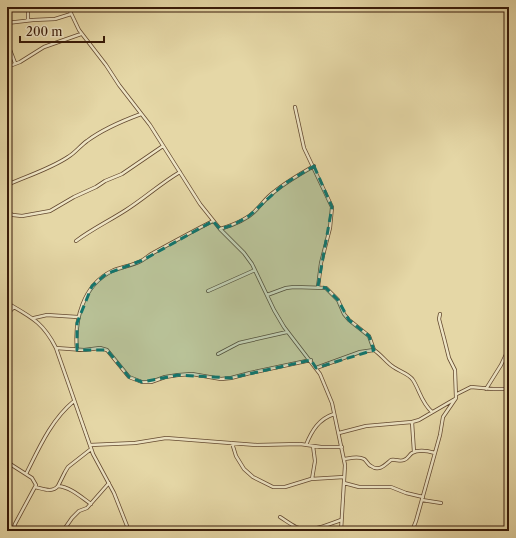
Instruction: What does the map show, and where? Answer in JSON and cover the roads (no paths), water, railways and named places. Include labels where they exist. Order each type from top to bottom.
[{"type":"street","points":[[28,7],[28,21]]},
{"type":"street","points":[[68,7],[81,34],[106,65],[118,85],[141,114],[200,204],[220,229],[244,253],[255,270],[274,310],[287,332],[311,360],[324,380],[329,393],[345,459],[340,531]]},
{"type":"street","points":[[7,30],[8,23],[55,20],[71,14]]},
{"type":"street","points":[[7,67],[44,47],[81,34]]},
{"type":"street","points":[[7,42],[15,63]]},
{"type":"street","points":[[294,108],[304,148],[314,166],[332,207],[330,228],[321,263],[318,287]]},
{"type":"street","points":[[7,185],[30,174],[45,170],[68,158],[93,137],[120,121],[141,114]]},
{"type":"street","points":[[7,213],[22,216],[50,211],[105,181],[122,174],[163,146]]},
{"type":"street","points":[[220,229],[233,225],[250,216],[273,192],[314,166]]},
{"type":"street","points":[[76,241],[90,231],[127,210],[180,172]]},
{"type":"street","points":[[77,350],[76,330],[78,317],[92,286],[106,274],[143,260],[191,231],[213,220]]},
{"type":"street","points":[[208,291],[255,270]]},
{"type":"street","points":[[267,295],[286,288],[326,288],[335,296],[341,305],[344,314],[349,320],[369,336],[374,350],[390,365],[409,375],[427,408],[432,412]]},
{"type":"street","points":[[7,303],[34,318],[44,328],[56,348],[91,449],[109,483],[129,531]]},
{"type":"street","points":[[7,314],[14,307]]},
{"type":"street","points":[[412,531],[435,453],[443,417],[456,398],[455,370],[449,358],[439,319],[440,314]]},
{"type":"street","points":[[34,318],[47,315],[78,317]]},
{"type":"street","points":[[218,354],[239,343],[287,332]]},
{"type":"street","points":[[56,348],[77,350],[100,348],[107,350],[129,377],[142,382],[151,382],[165,377],[192,374],[221,379],[231,378],[311,360]]},
{"type":"street","points":[[486,389],[501,365],[509,348]]},
{"type":"street","points":[[316,368],[360,352],[374,350]]},
{"type":"street","points":[[456,394],[471,387],[486,389],[509,389]]},
{"type":"street","points":[[339,433],[366,426],[419,420],[456,398]]},
{"type":"street","points":[[26,474],[53,424],[60,414],[74,401]]},
{"type":"street","points":[[306,445],[311,433],[318,423],[326,417],[334,414]]},
{"type":"street","points":[[412,422],[414,452]]},
{"type":"street","points":[[90,445],[135,443],[166,438],[232,444],[342,447]]},
{"type":"street","points":[[232,444],[236,456],[244,469],[253,477],[273,487],[285,487],[312,479],[344,478]]},
{"type":"street","points":[[312,479],[315,461],[313,446]]},
{"type":"street","points":[[35,487],[54,490],[58,486],[68,467],[91,449]]},
{"type":"street","points":[[345,459],[358,458],[365,460],[373,468],[378,468],[385,466],[391,460],[406,460],[414,452],[421,451],[435,453]]},
{"type":"street","points":[[7,462],[26,474],[35,482],[35,487],[15,524],[13,531]]},
{"type":"street","points":[[64,531],[72,518],[79,511],[85,510],[109,483]]},
{"type":"street","points":[[344,483],[359,487],[391,487],[440,503]]},
{"type":"street","points":[[58,486],[73,492],[91,504]]},
{"type":"street","points":[[280,517],[295,526],[305,529],[314,529],[341,520]]}]
